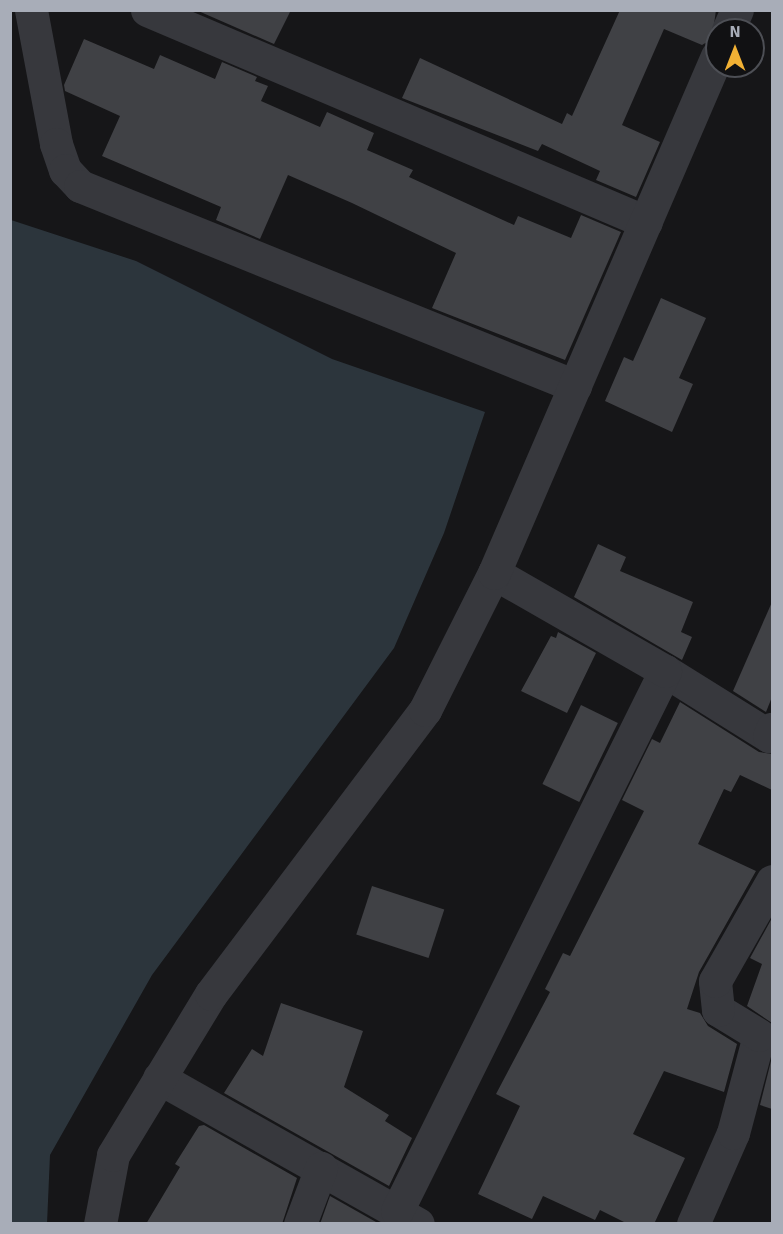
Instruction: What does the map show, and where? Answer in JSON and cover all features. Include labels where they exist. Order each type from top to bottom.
[{"type":"street","points":[[31,10],[56,144],[65,170],[80,186],[575,386]]},
{"type":"street","points":[[147,10],[646,222]]},
{"type":"street","points":[[100,1224],[113,1155],[211,994],[425,710],[494,573],[708,78]]},
{"type":"street","points":[[494,573],[771,734]]},
{"type":"street","points":[[159,1078],[408,1217],[665,671]]},
{"type":"street","points":[[693,1224],[733,1133],[746,1070],[759,1035],[718,1010],[715,981],[772,881]]},
{"type":"street","points":[[300,1224],[321,1168]]},
{"type":"shaded area","points":[[11,220],[136,261],[332,359],[485,412],[444,533],[394,648],[152,975],[50,1155],[47,1224],[10,1223]]},
{"type":"building","points":[[196,10],[291,10],[274,44]]},
{"type":"building","points":[[620,10],[716,10],[715,18],[705,18],[705,43],[702,45],[664,29],[622,125],[660,142],[636,197],[596,180],[600,171],[542,144],[538,151],[402,98],[420,58],[562,124],[567,113],[572,116]]},
{"type":"building","points":[[84,39],[154,69],[160,55],[215,79],[222,62],[257,77],[255,81],[268,86],[261,101],[320,127],[327,112],[374,133],[367,150],[413,170],[409,177],[514,225],[518,216],[571,238],[581,215],[621,232],[565,360],[432,308],[456,253],[352,203],[288,175],[260,239],[216,220],[221,207],[102,156],[120,116],[65,91],[64,85]]},
{"type":"building","points":[[661,298],[706,318],[679,378],[693,384],[672,432],[605,401],[624,357],[633,361]]},
{"type":"building","points":[[598,544],[626,557],[620,571],[693,602],[681,632],[692,637],[682,660],[574,597]]},
{"type":"building","points":[[772,602],[772,697],[766,712],[733,691]]},
{"type":"building","points":[[558,632],[596,653],[567,713],[521,691],[551,636],[556,638]]},
{"type":"building","points":[[680,702],[759,752],[772,754],[772,790],[740,775],[731,792],[724,789],[698,844],[756,871],[699,972],[687,1009],[700,1013],[708,1026],[737,1044],[724,1092],[664,1071],[633,1134],[685,1158],[654,1224],[628,1224],[600,1210],[595,1220],[543,1196],[532,1219],[478,1194],[520,1106],[496,1094],[550,992],[545,989],[563,953],[570,956],[644,811],[622,800],[652,739],[660,743]]},
{"type":"building","points":[[581,705],[618,723],[579,802],[542,784]]},
{"type":"building","points":[[372,886],[444,909],[429,958],[356,935]]},
{"type":"building","points":[[772,918],[772,1023],[747,1006],[762,964],[750,958]]},
{"type":"building","points":[[281,1003],[363,1031],[344,1087],[389,1115],[385,1121],[412,1138],[389,1186],[224,1093],[252,1049],[263,1056]]},
{"type":"building","points":[[772,1057],[772,1109],[760,1105]]},
{"type":"building","points":[[204,1125],[297,1178],[282,1224],[146,1224],[180,1167],[175,1164],[199,1126]]},
{"type":"building","points":[[330,1196],[376,1222],[320,1224]]}]
